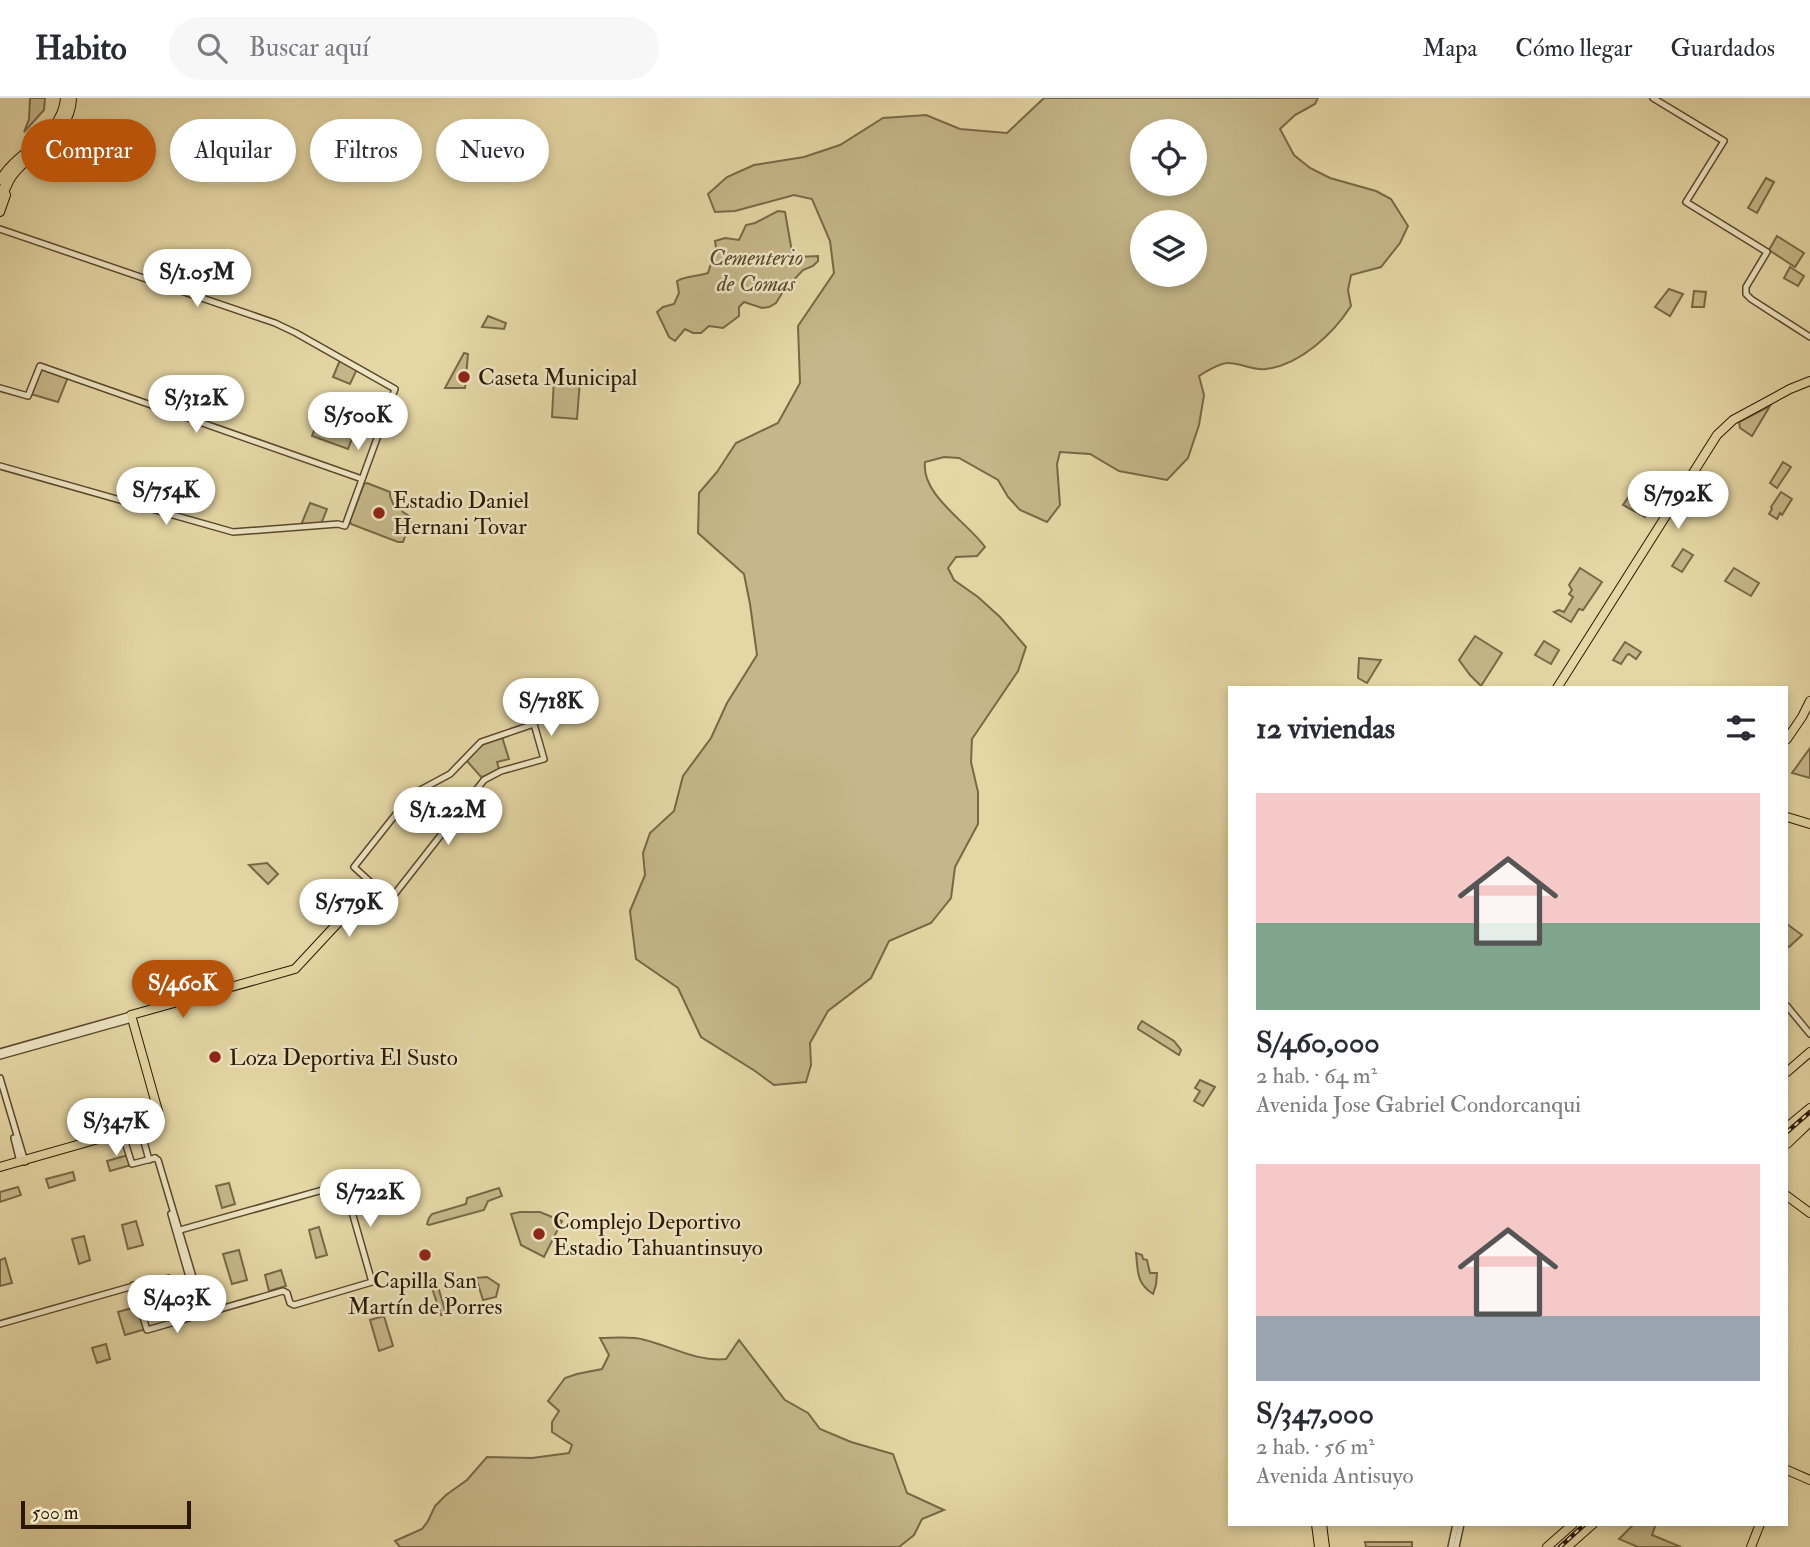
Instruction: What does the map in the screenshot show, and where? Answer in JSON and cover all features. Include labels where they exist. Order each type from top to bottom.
[{"type":"highway","points":[[0,189],[13,168],[58,126],[69,98]]},
{"type":"highway","points":[[0,201],[12,174],[64,123],[70,111],[69,98]]},
{"type":"main road","points":[[0,180],[12,164],[55,126],[69,98]]},
{"type":"main road","points":[[0,212],[9,186],[19,170],[55,139],[68,123],[72,112],[69,98]]},
{"type":"main road","points":[[1560,686],[1717,435],[1730,421],[1810,381]]},
{"type":"main road","points":[[1796,389],[1810,387]]},
{"type":"main road","points":[[1791,736],[1810,701]]},
{"type":"main road","points":[[1791,736],[1810,711]]},
{"type":"main road","points":[[1788,811],[1810,818]]},
{"type":"main road","points":[[1788,817],[1810,824]]},
{"type":"main road","points":[[23,1162],[123,1136],[158,1122],[160,1118],[134,1017],[295,974],[375,886]]},
{"type":"main road","points":[[1788,1064],[1810,1046]]},
{"type":"main road","points":[[1788,1071],[1810,1052]]},
{"type":"main road","points":[[1788,1120],[1810,1102]]},
{"type":"main road","points":[[1788,1126],[1810,1108]]},
{"type":"main road","points":[[1788,1134],[1810,1115]]},
{"type":"main road","points":[[1788,1143],[1810,1122]]},
{"type":"main road","points":[[0,1169],[140,1129]]},
{"type":"main road","points":[[1788,1197],[1810,1213]]},
{"type":"main road","points":[[1788,1204],[1810,1219]]},
{"type":"main road","points":[[1788,1468],[1810,1477]]},
{"type":"main road","points":[[1315,1526],[1317,1547]]},
{"type":"main road","points":[[1322,1526],[1325,1547]]},
{"type":"main road","points":[[1547,1547],[1573,1526]]},
{"type":"main road","points":[[1553,1547],[1574,1526]]},
{"type":"main road","points":[[1567,1547],[1593,1526]]},
{"type":"main road","points":[[1572,1547],[1593,1526]]},
{"type":"main road","points":[[1748,1547],[1756,1526]]},
{"type":"street","points":[[1653,98],[1724,141],[1686,202],[1767,252],[1746,287],[1746,294],[1810,337]]},
{"type":"street","points":[[0,229],[275,323],[395,389],[345,526],[338,524],[233,532],[0,466]]},
{"type":"street","points":[[0,388],[28,396],[40,366],[362,479]]},
{"type":"street","points":[[534,724],[544,759],[501,771],[484,780],[390,900],[375,886],[354,867],[411,795],[450,774],[481,742],[534,724]]},
{"type":"street","points":[[1788,1010],[1810,1037]]},
{"type":"street","points":[[0,1054],[134,1017]]},
{"type":"street","points":[[0,1078],[23,1162]]},
{"type":"street","points":[[0,1091],[23,1162]]},
{"type":"street","points":[[140,1129],[202,1313]]},
{"type":"street","points":[[123,1136],[131,1164],[158,1159],[202,1313]]},
{"type":"street","points":[[0,1325],[136,1286],[149,1328],[284,1289],[294,1301],[370,1281],[342,1184],[179,1228]]},
{"type":"street","points":[[1454,1547],[1459,1526]]},
{"type":"green space","points":[[30,98],[45,98],[44,110],[36,119],[29,119]]},
{"type":"green space","points":[[1044,98],[1318,98],[1315,104],[1295,115],[1280,129],[1294,155],[1310,168],[1330,178],[1376,191],[1391,199],[1408,226],[1400,243],[1381,267],[1351,275],[1348,290],[1351,306],[1335,327],[1303,355],[1266,369],[1224,363],[1199,376],[1204,395],[1199,425],[1188,458],[1167,480],[1119,471],[1090,454],[1060,452],[1057,464],[1060,505],[1047,522],[1020,510],[998,480],[959,458],[944,457],[925,462],[930,486],[937,497],[985,547],[977,556],[956,557],[948,568],[954,580],[1000,617],[1026,647],[1018,671],[972,739],[971,762],[978,792],[978,824],[955,867],[951,898],[931,923],[889,941],[871,978],[828,1011],[810,1043],[811,1065],[806,1082],[774,1085],[701,1037],[678,988],[636,959],[630,911],[645,875],[643,853],[650,833],[674,811],[683,776],[711,738],[727,703],[757,655],[744,574],[698,533],[699,493],[736,443],[778,423],[800,383],[798,326],[834,273],[830,241],[812,199],[794,195],[735,211],[715,212],[708,194],[727,177],[754,165],[804,157],[840,145],[883,118],[926,115],[960,129],[1007,133]]},
{"type":"green space","points":[[1766,178],[1774,182],[1757,213],[1748,208]]},
{"type":"green space","name":"Cementerio de Comas","points":[[778,211],[785,212],[792,252],[797,257],[818,256],[818,261],[803,270],[776,303],[769,307],[762,308],[744,302],[739,307],[739,316],[723,328],[709,326],[701,333],[685,329],[675,341],[669,337],[657,312],[674,304],[679,293],[677,281],[708,273],[716,248],[715,241],[725,238],[739,240],[746,225]]},
{"type":"green space","points":[[1777,236],[1804,253],[1795,267],[1769,250]]},
{"type":"green space","points":[[1790,267],[1804,276],[1798,286],[1784,278]]},
{"type":"green space","points":[[1669,289],[1683,294],[1670,316],[1655,307]]},
{"type":"green space","points":[[1694,291],[1706,292],[1704,307],[1692,307]]},
{"type":"green space","points":[[488,316],[506,323],[504,329],[482,327]]},
{"type":"green space","points":[[464,353],[468,354],[465,388],[445,388]]},
{"type":"green space","points":[[340,360],[357,369],[350,384],[333,377]]},
{"type":"green space","points":[[41,368],[68,377],[58,402],[31,394]]},
{"type":"green space","points":[[554,378],[580,380],[577,419],[552,417]]},
{"type":"green space","points":[[1770,406],[1752,436],[1740,428],[1739,422]]},
{"type":"green space","points":[[318,420],[354,433],[348,449],[312,436]]},
{"type":"green space","points":[[1783,462],[1791,467],[1777,488],[1770,483]]},
{"type":"green space","name":"Estadio Daniel Hernani Tovar","points":[[364,484],[390,492],[394,506],[412,518],[403,542],[351,524]]},
{"type":"green space","points":[[1636,486],[1657,499],[1645,517],[1623,505]]},
{"type":"green space","points":[[1781,492],[1792,499],[1777,519],[1769,514]]},
{"type":"green space","points":[[310,503],[327,509],[321,524],[301,525]]},
{"type":"green space","points":[[1683,549],[1693,555],[1682,572],[1672,566]]},
{"type":"green space","points":[[1580,568],[1602,582],[1583,610],[1579,609],[1571,622],[1554,612],[1564,612],[1573,597],[1569,594],[1572,590],[1569,585]]},
{"type":"green space","points":[[1734,568],[1759,583],[1751,596],[1725,581]]},
{"type":"green space","points":[[1475,636],[1502,653],[1481,686],[1459,660]]},
{"type":"green space","points":[[1544,641],[1559,650],[1551,664],[1535,655]]},
{"type":"green space","points":[[1625,642],[1641,652],[1636,659],[1627,655],[1621,664],[1613,660]]},
{"type":"green space","points":[[1359,658],[1381,660],[1367,683],[1358,678]]},
{"type":"green space","points":[[502,737],[509,759],[497,762],[499,769],[481,777],[468,759],[483,744]]},
{"type":"green space","points":[[1810,748],[1810,778],[1792,773]]},
{"type":"green space","points":[[267,863],[278,874],[268,884],[249,865]]},
{"type":"green space","points":[[1788,925],[1802,935],[1788,946]]},
{"type":"green space","points":[[1142,1021],[1174,1041],[1181,1050],[1179,1055],[1138,1029]]},
{"type":"green space","points":[[1200,1080],[1215,1087],[1203,1106],[1194,1101],[1200,1091],[1195,1088]]},
{"type":"green space","points":[[128,1155],[131,1165],[110,1171],[107,1161]]},
{"type":"green space","points":[[73,1172],[75,1180],[49,1188],[46,1179]]},
{"type":"green space","points":[[229,1183],[235,1204],[222,1208],[216,1186]]},
{"type":"green space","points":[[18,1187],[21,1195],[0,1202],[0,1192]]},
{"type":"green space","points":[[499,1188],[502,1196],[488,1201],[484,1210],[427,1224],[432,1214],[466,1204],[467,1198]]},
{"type":"green space","name":"Complejo Deportivo Estadio Tahuantinsuyo","points":[[540,1212],[562,1221],[544,1257],[521,1245],[511,1214]]},
{"type":"green space","points":[[136,1221],[143,1245],[128,1249],[122,1225]]},
{"type":"green space","points":[[319,1227],[327,1255],[316,1258],[309,1230]]},
{"type":"green space","points":[[84,1236],[90,1260],[79,1264],[72,1239]]},
{"type":"green space","points":[[239,1250],[247,1280],[232,1284],[223,1254]]},
{"type":"green space","points":[[1136,1253],[1147,1260],[1150,1273],[1157,1273],[1153,1294],[1141,1281]]},
{"type":"green space","points":[[5,1258],[12,1283],[0,1286],[0,1260]]},
{"type":"green space","points":[[281,1270],[286,1286],[269,1291],[265,1275]]},
{"type":"green space","points":[[169,1275],[176,1299],[162,1304],[155,1279]]},
{"type":"green space","points":[[487,1277],[499,1285],[496,1297],[483,1300],[476,1278]]},
{"type":"green space","points":[[437,1283],[446,1314],[441,1315],[431,1285]]},
{"type":"green space","points":[[139,1306],[146,1329],[125,1335],[118,1312]]},
{"type":"green space","points":[[384,1316],[393,1346],[379,1351],[370,1320]]},
{"type":"green space","points":[[600,1338],[640,1339],[695,1356],[715,1359],[726,1359],[739,1340],[785,1400],[808,1413],[820,1429],[851,1442],[893,1454],[907,1493],[944,1510],[922,1519],[914,1535],[899,1547],[400,1547],[395,1541],[422,1529],[435,1506],[467,1480],[487,1457],[532,1458],[569,1453],[572,1445],[552,1432],[552,1422],[559,1411],[548,1401],[565,1378],[602,1369],[609,1355]]},
{"type":"green space","points":[[106,1344],[110,1359],[97,1363],[92,1348]]},
{"type":"green space","points":[[1632,1526],[1655,1526],[1652,1535],[1681,1547],[1638,1547],[1619,1539]]},
{"type":"green space","points":[[1365,1542],[1412,1542],[1412,1547],[1366,1547]]},
{"type":"railway","points":[[1788,1131],[1810,1112]]},
{"type":"railway","points":[[1560,1547],[1583,1526]]},
{"type":"place","name":"Caseta Municipal","points":[[464,377]]},
{"type":"place","name":"Estadio Daniel Hernani Tovar","points":[[379,513]]},
{"type":"place","name":"Loza Deportiva El Susto","points":[[215,1057]]},
{"type":"place","name":"Complejo Deportivo Estadio Tahuantinsuyo","points":[[539,1234]]},
{"type":"place","name":"Capilla San Martín de Porres","points":[[425,1255]]}]
